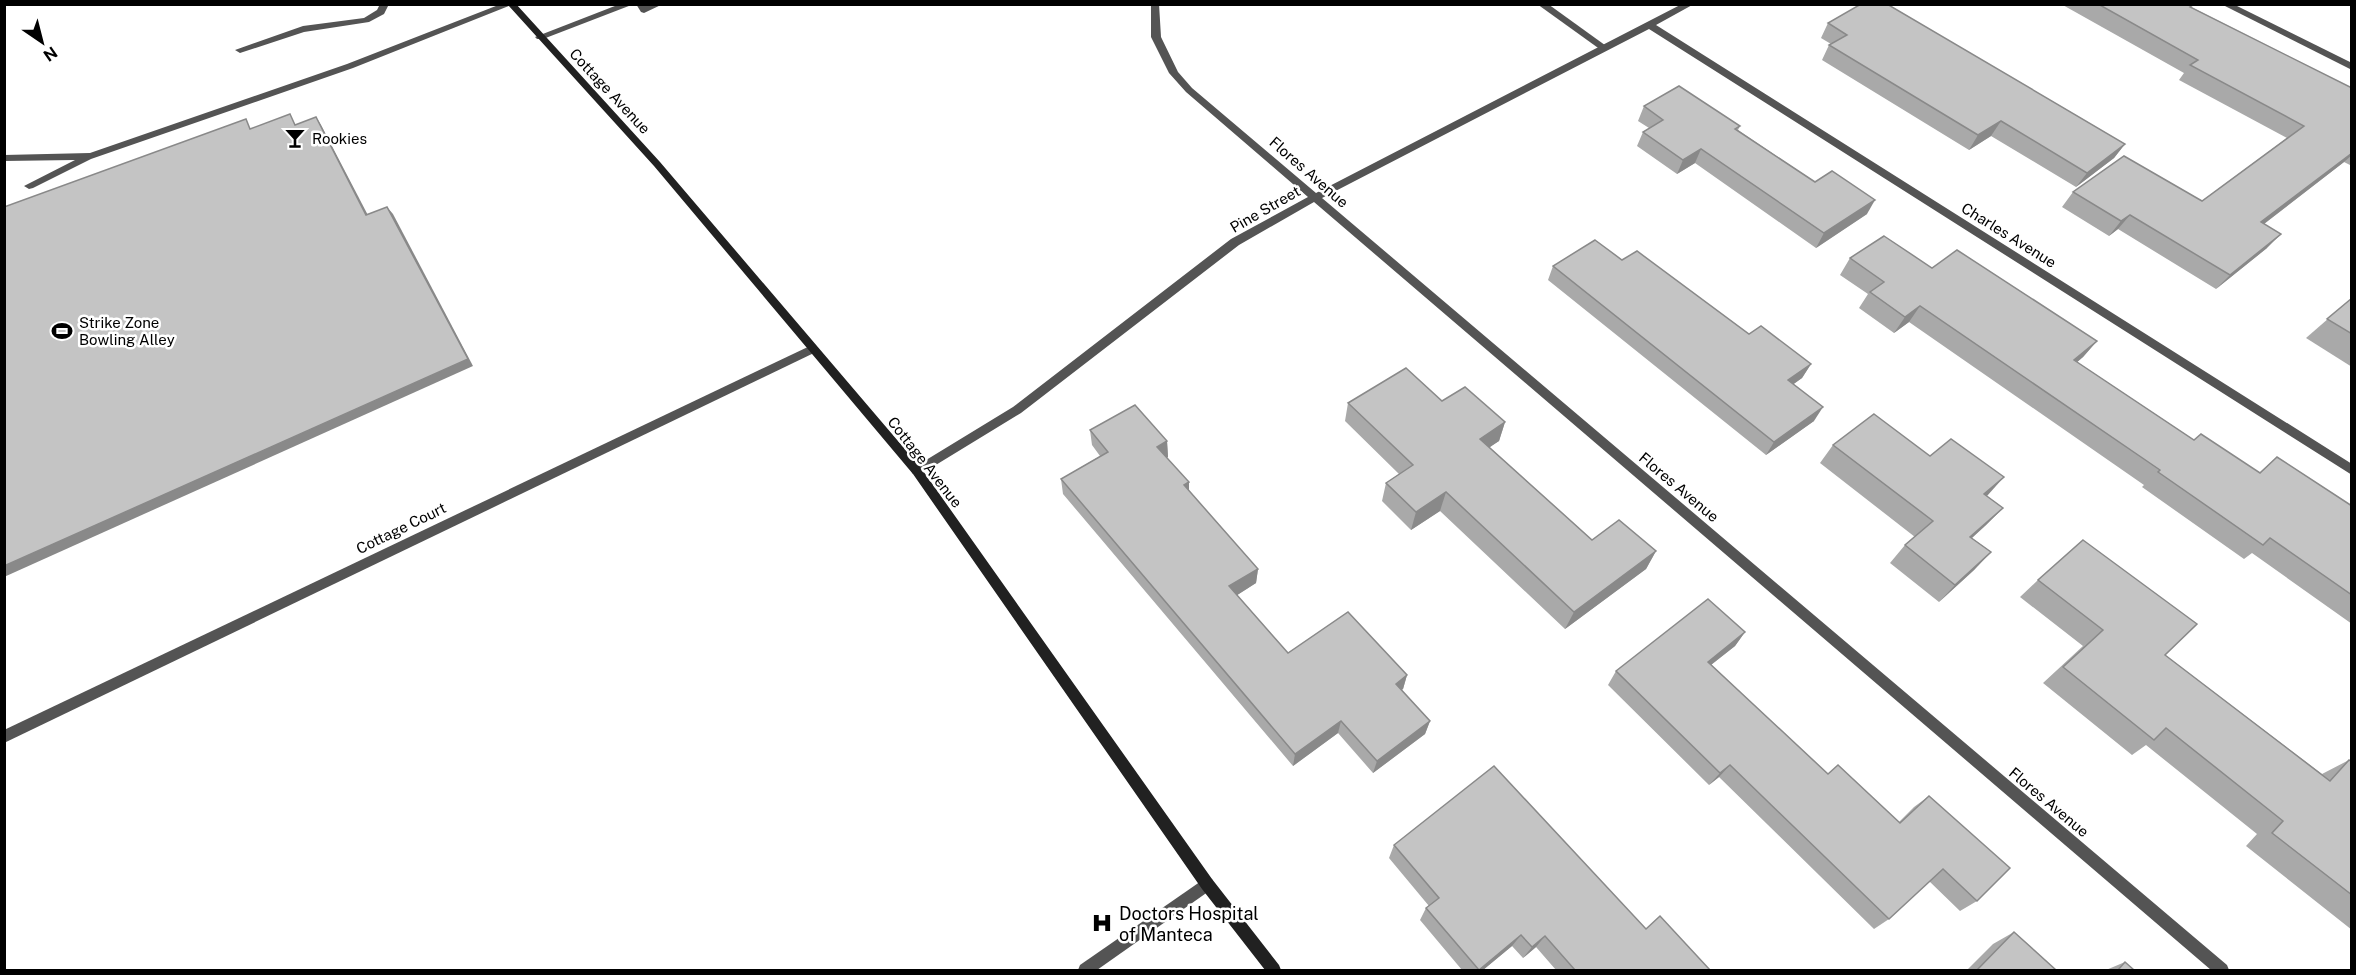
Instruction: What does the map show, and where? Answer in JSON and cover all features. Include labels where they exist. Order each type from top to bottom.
[{"type":"street","points":[[240,50],[303,29],[366,20],[381,12],[385,4]]},
{"type":"street","points":[[29,186],[91,156],[350,66],[511,4]]},
{"type":"street","name":"Cottage Avenue","points":[[511,4],[657,164],[917,471],[1207,884],[1274,970]]},
{"type":"street","points":[[540,37],[630,4]]},
{"type":"street","points":[[640,4],[644,10],[658,4]]},
{"type":"street","name":"Flores Avenue","points":[[1155,4],[1156,37],[1174,73],[1189,90],[2222,970]]},
{"type":"street","points":[[1541,4],[1605,48]]},
{"type":"street","name":"Pine Street","points":[[917,471],[1017,410],[1235,242],[1314,198],[1690,4]]},
{"type":"street","points":[[2225,4],[2352,67]]},
{"type":"street","name":"Charles Avenue","points":[[1650,25],[2352,470]]},
{"type":"street","points":[[4,158],[91,156]]},
{"type":"street","name":"Cottage Court","points":[[4,737],[812,349]]},
{"type":"street","points":[[1085,970],[1207,884]]},
{"type":"building","points":[[1861,4],[1887,4],[2125,144],[2087,173],[2001,121],[1978,135],[1829,45],[1847,35],[1828,23]]},
{"type":"building","points":[[2098,4],[2192,4],[2190,7],[2352,88],[2352,153],[2261,222],[2281,234],[2230,275],[2130,215],[2121,221],[2073,192],[2124,156],[2202,201],[2304,126],[2190,65],[2198,60]]},
{"type":"building","points":[[1679,86],[1740,126],[1735,129],[1815,182],[1832,171],[1875,200],[1824,233],[1701,149],[1683,160],[1643,132],[1663,120],[1644,106]]},
{"type":"building","points":[[290,114],[295,125],[316,117],[366,215],[387,207],[468,359],[4,566],[4,207],[246,119],[250,129]]},
{"type":"building","points":[[1884,236],[1932,268],[1957,250],[2097,341],[2074,360],[2194,440],[2201,434],[2260,473],[2277,457],[2352,506],[2352,595],[2270,538],[2263,545],[2158,472],[2160,470],[1920,306],[1905,317],[1870,292],[1884,282],[1850,258]]},
{"type":"building","points":[[1595,240],[1622,260],[1637,251],[1749,334],[1761,326],[1811,364],[1788,380],[1823,407],[1774,442],[1553,266]]},
{"type":"building","points":[[2352,298],[2352,334],[2327,319]]},
{"type":"building","points":[[1406,368],[1442,401],[1465,387],[1505,422],[1480,439],[1592,540],[1619,520],[1656,551],[1574,612],[1446,492],[1416,512],[1386,483],[1413,465],[1348,403]]},
{"type":"building","points":[[1135,405],[1167,441],[1157,447],[1189,482],[1184,485],[1258,569],[1229,586],[1288,653],[1348,612],[1407,675],[1396,684],[1430,721],[1377,761],[1341,721],[1295,754],[1061,479],[1108,452],[1090,430]]},
{"type":"building","points":[[1874,414],[1930,456],[1951,439],[2004,477],[1984,494],[2003,508],[1970,537],[1991,552],[1955,585],[1905,545],[1933,521],[1833,445]]},
{"type":"building","points":[[2083,540],[2197,624],[2165,655],[2330,781],[2349,760],[2352,762],[2352,895],[2272,833],[2283,821],[2166,728],[2154,740],[2063,667],[2103,630],[2038,580]]},
{"type":"building","points":[[1708,599],[1745,632],[1708,662],[1828,774],[1838,765],[1900,823],[1929,796],[2010,868],[1977,901],[1943,869],[1889,919],[1730,765],[1720,773],[1616,671]]},
{"type":"building","points":[[1494,766],[1646,929],[1660,916],[1710,970],[1575,970],[1545,936],[1532,947],[1521,935],[1479,970],[1426,908],[1439,898],[1394,845]]},
{"type":"building","points":[[2014,932],[2056,970],[1977,970]]},
{"type":"building","points":[[2125,962],[2134,970],[2118,970]]},
{"type":"place","name":"Rookies","points":[[295,138]]},
{"type":"place","name":"Strike Zone Bowling Alley","points":[[62,331]]},
{"type":"place","name":"Doctors Hospital of Manteca","points":[[1102,923]]}]
